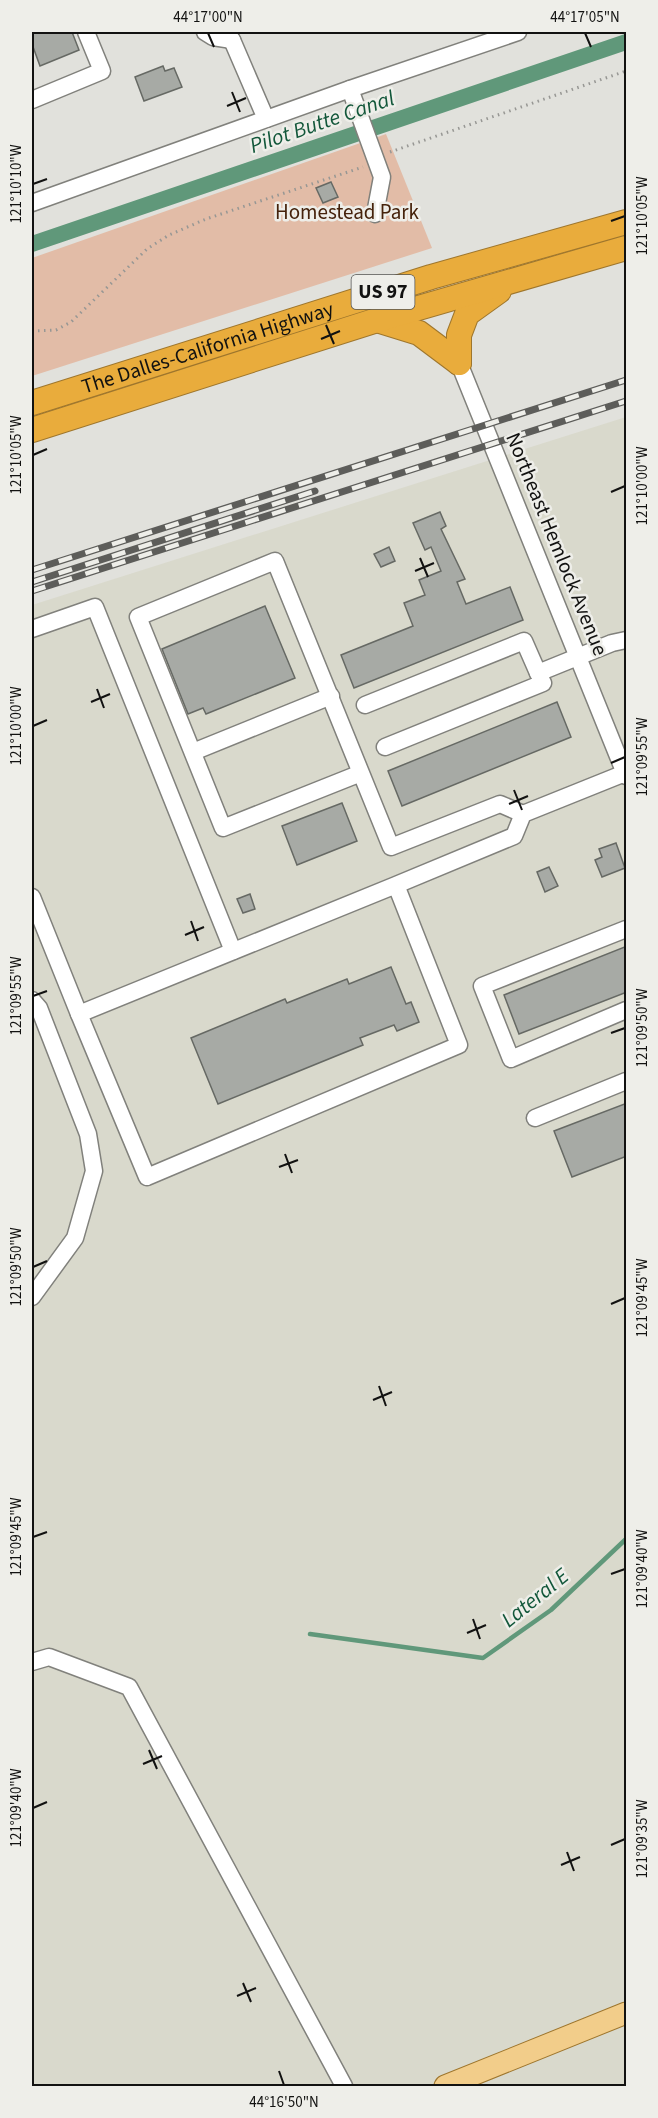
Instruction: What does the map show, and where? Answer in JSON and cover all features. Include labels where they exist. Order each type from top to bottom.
[{"type":"highway","name":"The Dalles-California Highway","points":[[32,403],[431,277],[627,222]]},
{"type":"highway","name":"The Dalles-California Highway","points":[[32,430],[377,320],[627,248]]},
{"type":"highway","points":[[459,363],[459,335],[467,314],[516,279]]},
{"type":"highway","points":[[377,320],[419,333],[459,363]]},
{"type":"main road","points":[[445,2086],[479,2080],[627,2013]]},
{"type":"street","points":[[32,100],[102,70],[86,32]]},
{"type":"street","points":[[205,32],[213,37],[236,36],[266,119]]},
{"type":"street","points":[[32,203],[350,88],[518,32]]},
{"type":"street","points":[[350,88],[382,177],[375,214]]},
{"type":"street","name":"Northeast Hemlock Avenue","points":[[459,363],[626,774]]},
{"type":"street","points":[[361,773],[224,828],[138,617],[275,561],[331,696],[391,847],[500,804],[523,814],[626,774]]},
{"type":"street","points":[[32,629],[95,607],[233,951]]},
{"type":"street","points":[[538,673],[612,643],[627,640]]},
{"type":"street","points":[[365,705],[525,641],[543,683],[385,747]]},
{"type":"street","points":[[193,752],[331,696]]},
{"type":"street","points":[[80,1014],[514,836],[523,814]]},
{"type":"street","points":[[32,897],[147,1177],[459,1045],[396,885]]},
{"type":"street","points":[[627,929],[482,986],[512,1059],[627,1010]]},
{"type":"street","points":[[32,1000],[39,1008],[88,1134],[94,1171],[75,1238],[32,1298]]},
{"type":"street","points":[[535,1118],[627,1081]]},
{"type":"street","points":[[32,1662],[49,1658],[129,1687],[344,2086]]},
{"type":"path","points":[[32,331],[56,330],[71,322],[147,249],[206,219],[363,167],[373,154],[385,154],[627,71]]},
{"type":"shaded area","points":[[626,417],[626,2086],[32,2086],[32,605]]},
{"type":"green space","name":"Homestead Park","points":[[386,134],[432,248],[32,376],[32,258]]},
{"type":"building","points":[[32,32],[72,32],[79,50],[40,66],[32,44]]},
{"type":"building","points":[[163,66],[165,71],[174,68],[182,87],[144,101],[135,77]]},
{"type":"building","points":[[331,182],[338,197],[323,203],[316,188]]},
{"type":"building","points":[[440,512],[446,526],[441,529],[465,579],[457,582],[466,604],[510,587],[523,620],[354,688],[341,655],[413,626],[404,603],[425,595],[419,580],[441,571],[431,547],[425,550],[413,523]]},
{"type":"building","points":[[389,547],[395,561],[381,567],[374,554]]},
{"type":"building","points":[[265,606],[295,678],[206,714],[203,708],[188,714],[162,649]]},
{"type":"building","points":[[557,702],[571,737],[402,806],[388,771]]},
{"type":"building","points":[[342,803],[357,841],[297,865],[282,826]]},
{"type":"building","points":[[616,843],[625,868],[602,877],[595,860],[602,857],[599,849]]},
{"type":"building","points":[[549,867],[558,886],[545,892],[537,872]]},
{"type":"building","points":[[250,894],[255,909],[243,913],[237,899]]},
{"type":"building","points":[[627,946],[627,992],[519,1034],[504,995]]},
{"type":"building","points":[[391,967],[406,1004],[411,1002],[419,1022],[397,1031],[394,1025],[360,1038],[363,1045],[218,1104],[191,1038],[285,999],[287,1003],[347,979],[349,984]]},
{"type":"building","points":[[627,1103],[627,1156],[572,1177],[554,1131]]},
{"type":"waterway","name":"Pilot Butte Canal","points":[[32,244],[626,42]]},
{"type":"waterway","name":"Lateral E","points":[[310,1634],[483,1658],[551,1610],[626,1539]]},
{"type":"railway","points":[[32,570],[626,380]]},
{"type":"railway","points":[[32,591],[626,401]]},
{"type":"railway","points":[[32,582],[315,491]]}]
